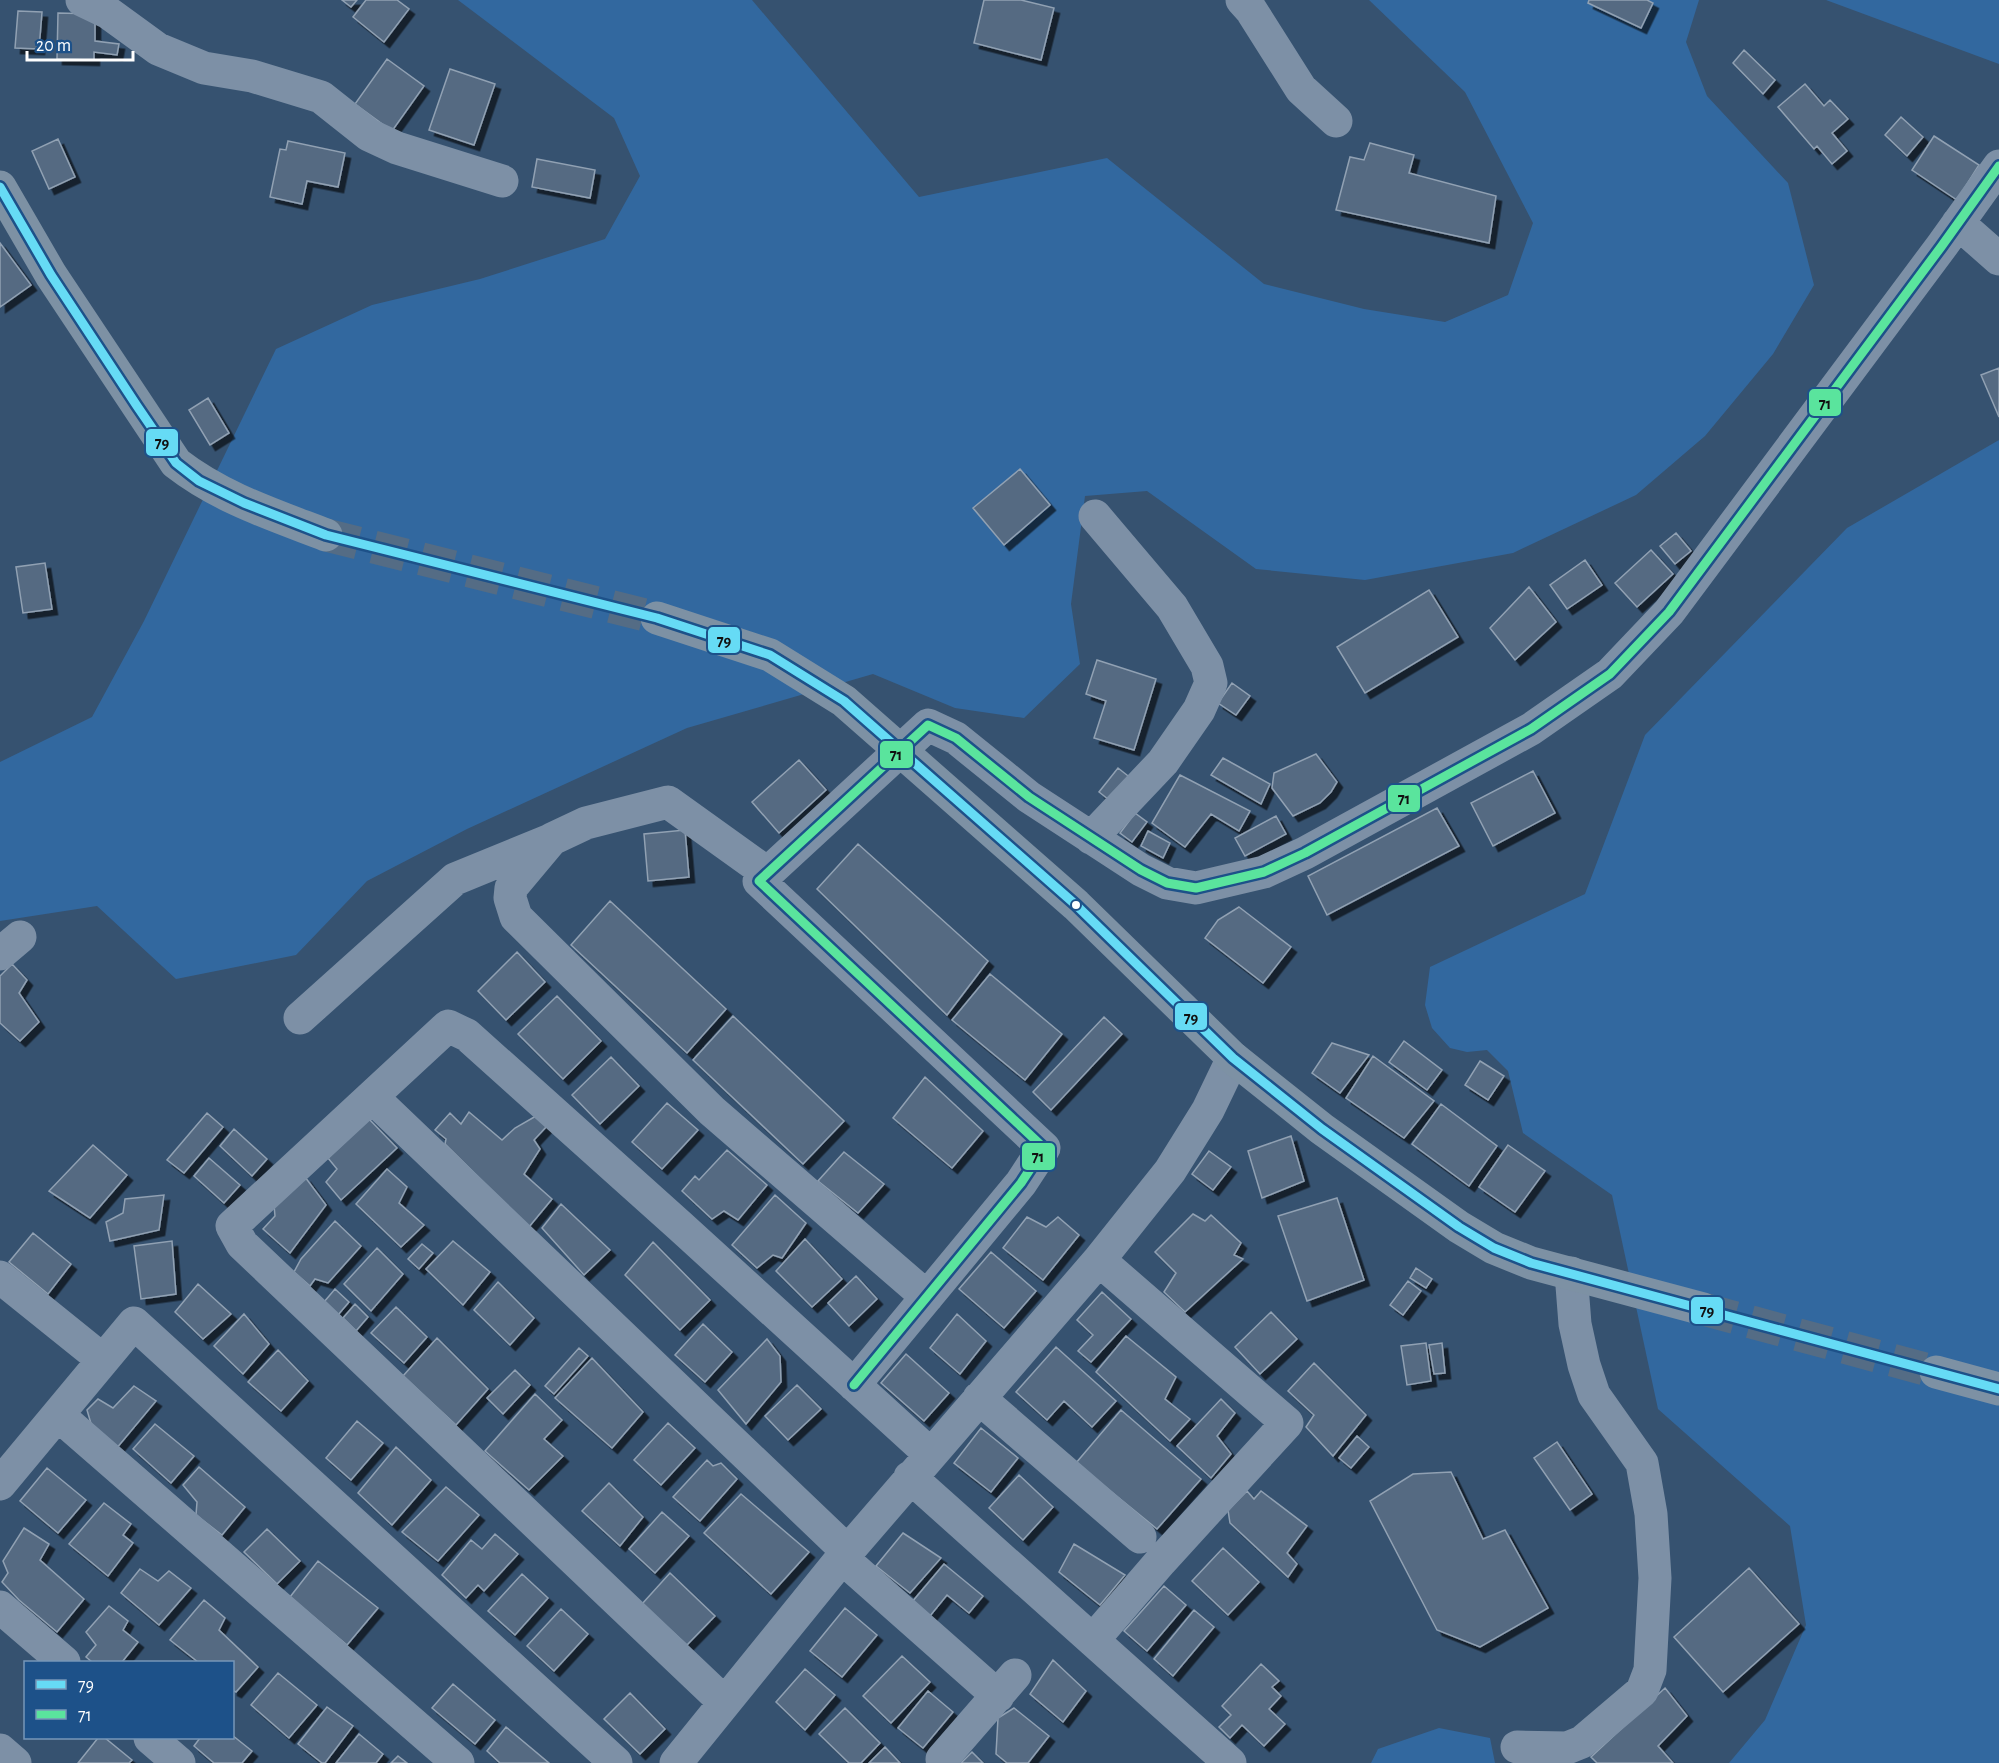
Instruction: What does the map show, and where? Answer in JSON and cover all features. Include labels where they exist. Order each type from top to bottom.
[{"type":"highway","points":[[0,187],[51,275],[177,463],[199,481],[244,504],[326,535]]},
{"type":"highway","points":[[657,618],[770,656],[844,701],[1076,905],[1233,1058],[1322,1129],[1459,1227],[1494,1248],[1531,1263],[1703,1309]]},
{"type":"highway","points":[[1936,1372],[1999,1389]]},
{"type":"street","points":[[82,0],[107,12],[158,49],[204,68],[252,76],[321,97],[369,135],[407,151],[502,181]]},
{"type":"street","points":[[1242,0],[1251,10],[1301,89],[1336,121]]},
{"type":"street","points":[[854,1385],[1021,1183],[1044,1148],[759,881],[928,725],[956,738],[1029,797],[1141,870],[1167,883],[1196,888],[1264,872],[1305,853],[1531,729],[1610,674],[1669,612],[1999,166]]},
{"type":"street","points":[[1958,223],[1999,259]]},
{"type":"street","points":[[1091,838],[1162,762],[1199,710],[1211,683],[1207,666],[1172,607],[1095,516]]},
{"type":"street","points":[[300,1018],[456,879],[586,823],[668,802],[767,873]]},
{"type":"street","points":[[552,839],[512,888],[510,898],[516,917],[712,1111],[927,1297]]},
{"type":"street","points":[[724,1702],[242,1244],[232,1226],[448,1026],[467,1035],[854,1385],[920,1465],[1093,1640],[1230,1763]]},
{"type":"street","points":[[676,1763],[920,1465],[1099,1260],[1170,1171],[1208,1110],[1233,1058]]},
{"type":"street","points":[[372,1097],[845,1555],[1006,1685],[942,1759]]},
{"type":"street","points":[[1093,1640],[1161,1561],[1287,1423],[1099,1260]]},
{"type":"street","points":[[1518,1748],[1567,1748],[1582,1742],[1642,1691],[1650,1670],[1655,1578],[1651,1514],[1642,1463],[1594,1395],[1584,1365],[1575,1324],[1571,1273]]},
{"type":"street","points":[[0,1277],[103,1360]]},
{"type":"street","points":[[0,1484],[134,1323],[616,1763]]},
{"type":"street","points":[[979,1398],[1140,1537]]},
{"type":"street","points":[[58,1415],[458,1763]]},
{"type":"street","points":[[0,1607],[63,1661]]},
{"type":"street","points":[[152,1739],[179,1763]]},
{"type":"street","points":[[0,1750],[15,1763]]},
{"type":"shaded area","points":[[458,0],[752,0],[919,197],[1107,158],[1264,284],[1364,309],[1445,322],[1508,295],[1533,223],[1465,92],[1369,0],[1699,0],[1686,42],[1707,96],[1788,183],[1814,285],[1773,354],[1705,436],[1636,495],[1513,553],[1365,580],[1256,569],[1147,491],[1085,496],[1071,604],[1080,664],[1024,718],[955,708],[873,674],[687,728],[467,829],[367,881],[296,955],[176,979],[97,906],[0,921],[0,762],[92,717],[144,621],[276,349],[372,305],[480,279],[605,239],[640,176],[614,118]]},
{"type":"shaded area","points":[[1826,0],[1999,0],[1999,64]]},
{"type":"shaded area","points":[[1999,440],[1999,1763],[1729,1763],[1765,1720],[1806,1625],[1790,1526],[1658,1409],[1612,1195],[1523,1133],[1508,1071],[1487,1050],[1467,1052],[1450,1048],[1432,1028],[1425,1005],[1430,967],[1585,894],[1645,735],[1847,528]]},
{"type":"shaded area","points":[[1439,1728],[1490,1738],[1495,1763],[1371,1763],[1378,1749]]},
{"type":"building","points":[[342,0],[357,0],[351,7]]},
{"type":"building","points":[[366,0],[397,0],[409,9],[384,42],[353,17]]},
{"type":"building","points":[[984,0],[1021,0],[1054,8],[1041,60],[974,43]]},
{"type":"building","points":[[1589,0],[1647,0],[1653,3],[1641,28],[1588,3]]},
{"type":"building","points":[[18,11],[42,12],[39,49],[15,48]]},
{"type":"building","points":[[58,13],[95,14],[95,41],[119,44],[117,55],[94,52],[94,60],[57,59]]},
{"type":"building","points":[[1744,50],[1775,80],[1763,94],[1733,63]]},
{"type":"building","points":[[387,59],[424,86],[392,131],[355,104]]},
{"type":"building","points":[[450,69],[495,84],[474,145],[429,130]]},
{"type":"building","points":[[1805,84],[1824,106],[1830,100],[1848,119],[1832,133],[1847,151],[1832,164],[1817,146],[1814,149],[1778,107]]},
{"type":"building","points":[[1901,117],[1923,137],[1907,156],[1885,135]]},
{"type":"building","points":[[1934,136],[1979,165],[1957,200],[1912,170]]},
{"type":"building","points":[[58,139],[75,177],[49,189],[32,151]]},
{"type":"building","points":[[288,141],[345,153],[338,187],[307,181],[302,204],[270,197],[280,149],[286,150]]},
{"type":"building","points":[[1370,143],[1414,155],[1409,173],[1496,196],[1489,243],[1336,210],[1350,157],[1364,160]]},
{"type":"building","points":[[537,159],[595,170],[590,198],[532,187]]},
{"type":"building","points":[[0,243],[31,285],[0,307]]},
{"type":"building","points":[[1999,368],[1999,417],[1981,375]]},
{"type":"building","points":[[208,398],[229,433],[210,445],[189,410]]},
{"type":"building","points":[[1020,469],[1050,505],[1004,545],[973,508]]},
{"type":"building","points":[[1676,533],[1691,551],[1675,564],[1660,546]]},
{"type":"building","points":[[1651,550],[1673,574],[1637,607],[1615,583]]},
{"type":"building","points":[[1585,560],[1602,585],[1567,609],[1550,585]]},
{"type":"building","points":[[45,563],[52,609],[23,613],[16,567]]},
{"type":"building","points":[[1529,587],[1556,622],[1515,660],[1490,628]]},
{"type":"building","points":[[1429,590],[1458,637],[1365,693],[1337,647]]},
{"type":"building","points":[[1097,660],[1156,679],[1134,750],[1094,738],[1106,701],[1086,694]]},
{"type":"building","points":[[1232,683],[1250,696],[1236,715],[1218,703]]},
{"type":"building","points":[[1316,754],[1337,782],[1320,803],[1293,816],[1272,788],[1274,773]]},
{"type":"building","points":[[1223,758],[1270,784],[1261,804],[1211,775]]},
{"type":"building","points":[[799,760],[826,790],[779,833],[752,802]]},
{"type":"building","points":[[1118,768],[1132,779],[1113,803],[1099,792]]},
{"type":"building","points":[[1533,771],[1555,813],[1493,846],[1471,803]]},
{"type":"building","points":[[1180,775],[1250,811],[1239,831],[1211,814],[1185,847],[1152,823]]},
{"type":"building","points":[[1437,808],[1459,846],[1327,915],[1308,876]]},
{"type":"building","points":[[1135,813],[1147,822],[1132,842],[1120,833]]},
{"type":"building","points":[[1276,816],[1286,834],[1245,856],[1235,838]]},
{"type":"building","points":[[685,830],[689,877],[648,881],[644,834]]},
{"type":"building","points":[[1148,831],[1170,843],[1163,858],[1141,846]]},
{"type":"building","points":[[858,844],[988,961],[947,1015],[817,889]]},
{"type":"building","points":[[610,901],[726,1009],[687,1053],[571,945]]},
{"type":"building","points":[[1239,907],[1291,947],[1263,983],[1205,938],[1218,920]]},
{"type":"building","points":[[517,952],[545,982],[506,1020],[478,991]]},
{"type":"building","points":[[12,964],[27,980],[19,993],[39,1022],[20,1041],[0,1023],[0,976]]},
{"type":"building","points":[[990,974],[1062,1034],[1025,1080],[952,1020]]},
{"type":"building","points":[[557,996],[601,1041],[563,1079],[518,1034]]},
{"type":"building","points":[[733,1016],[844,1121],[803,1164],[693,1060]]},
{"type":"building","points":[[1104,1017],[1122,1034],[1051,1110],[1033,1092]]},
{"type":"building","points":[[1404,1041],[1442,1070],[1427,1090],[1389,1062]]},
{"type":"building","points":[[1332,1043],[1369,1055],[1340,1093],[1312,1073]]},
{"type":"building","points":[[1373,1056],[1434,1101],[1404,1138],[1346,1098]]},
{"type":"building","points":[[611,1057],[639,1086],[600,1124],[572,1095]]},
{"type":"building","points":[[1480,1061],[1504,1076],[1488,1100],[1465,1085]]},
{"type":"building","points":[[925,1077],[983,1131],[952,1168],[893,1118]]},
{"type":"building","points":[[667,1103],[698,1130],[662,1169],[632,1142]]},
{"type":"building","points":[[1441,1104],[1497,1146],[1469,1186],[1412,1144]]},
{"type":"building","points":[[469,1112],[502,1140],[515,1128],[536,1116],[547,1126],[534,1140],[540,1149],[524,1174],[552,1199],[529,1227],[445,1144],[446,1139],[435,1130],[450,1113],[461,1124]]},
{"type":"building","points":[[207,1113],[223,1127],[184,1173],[167,1160]]},
{"type":"building","points":[[369,1119],[397,1148],[341,1200],[326,1182],[337,1169],[328,1158]]},
{"type":"building","points":[[234,1129],[267,1159],[252,1176],[220,1146]]},
{"type":"building","points":[[1291,1136],[1304,1181],[1262,1198],[1248,1151]]},
{"type":"building","points":[[93,1145],[127,1175],[90,1218],[49,1191]]},
{"type":"building","points":[[1508,1145],[1545,1171],[1515,1212],[1479,1187]]},
{"type":"building","points":[[727,1150],[767,1185],[738,1220],[724,1211],[712,1219],[682,1191],[695,1176],[699,1180]]},
{"type":"building","points":[[1209,1151],[1231,1167],[1213,1190],[1192,1174]]},
{"type":"building","points":[[844,1152],[884,1184],[858,1213],[818,1181]]},
{"type":"building","points":[[209,1158],[240,1185],[224,1203],[194,1176]]},
{"type":"building","points":[[387,1169],[407,1187],[399,1203],[424,1225],[401,1247],[356,1204]]},
{"type":"building","points":[[305,1177],[326,1205],[290,1253],[263,1229],[275,1216],[274,1205]]},
{"type":"building","points":[[164,1195],[159,1230],[110,1241],[106,1222],[123,1213],[125,1199]]},
{"type":"building","points":[[775,1195],[806,1223],[782,1258],[773,1255],[757,1268],[732,1245]]},
{"type":"building","points":[[1337,1198],[1364,1280],[1307,1301],[1278,1216]]},
{"type":"building","points":[[561,1204],[610,1250],[584,1275],[542,1228]]},
{"type":"building","points":[[1193,1214],[1205,1221],[1211,1215],[1241,1243],[1234,1255],[1243,1259],[1185,1312],[1164,1292],[1176,1273],[1155,1252]]},
{"type":"building","points":[[1027,1217],[1046,1227],[1058,1217],[1079,1235],[1043,1280],[1003,1248]]},
{"type":"building","points":[[335,1221],[361,1246],[328,1283],[315,1279],[310,1286],[294,1272],[301,1259]]},
{"type":"building","points":[[33,1233],[71,1264],[48,1294],[9,1262]]},
{"type":"building","points":[[805,1239],[842,1279],[812,1307],[776,1271]]},
{"type":"building","points":[[172,1241],[176,1294],[141,1299],[134,1246]]},
{"type":"building","points":[[453,1241],[490,1272],[463,1305],[426,1269]]},
{"type":"building","points":[[653,1242],[710,1300],[680,1330],[625,1275]]},
{"type":"building","points":[[422,1244],[433,1253],[419,1269],[408,1259]]},
{"type":"building","points":[[377,1248],[403,1274],[371,1311],[344,1284]]},
{"type":"building","points":[[991,1252],[1036,1291],[1004,1328],[959,1289]]},
{"type":"building","points":[[1416,1268],[1432,1279],[1426,1288],[1410,1278]]},
{"type":"building","points":[[856,1276],[877,1299],[849,1326],[828,1303]]},
{"type":"building","points":[[1408,1281],[1421,1291],[1403,1315],[1390,1305]]},
{"type":"building","points":[[498,1282],[534,1318],[510,1345],[474,1310]]},
{"type":"building","points":[[198,1284],[231,1314],[203,1339],[175,1312]]},
{"type":"building","points":[[335,1289],[349,1302],[338,1315],[324,1302]]},
{"type":"building","points":[[1102,1292],[1131,1319],[1091,1362],[1078,1351],[1093,1335],[1077,1320]]},
{"type":"building","points":[[355,1304],[368,1317],[356,1331],[343,1318]]},
{"type":"building","points":[[396,1307],[427,1337],[404,1363],[371,1333]]},
{"type":"building","points":[[1271,1312],[1297,1339],[1260,1374],[1235,1347]]},
{"type":"building","points":[[244,1314],[269,1344],[243,1374],[214,1346]]},
{"type":"building","points":[[957,1314],[986,1341],[960,1374],[930,1348]]},
{"type":"building","points":[[703,1324],[732,1352],[705,1382],[675,1355]]},
{"type":"building","points":[[1126,1336],[1176,1377],[1165,1399],[1190,1419],[1170,1441],[1096,1372]]},
{"type":"building","points":[[437,1338],[488,1389],[456,1425],[403,1376]]},
{"type":"building","points":[[767,1339],[780,1356],[781,1382],[746,1424],[718,1390]]},
{"type":"building","points":[[1426,1343],[1431,1381],[1407,1385],[1401,1346]]},
{"type":"building","points":[[1442,1343],[1445,1373],[1434,1374],[1429,1345]]},
{"type":"building","points":[[1056,1347],[1116,1401],[1092,1427],[1064,1401],[1047,1420],[1016,1392]]},
{"type":"building","points":[[579,1348],[588,1356],[554,1394],[545,1386]]},
{"type":"building","points":[[278,1350],[308,1381],[281,1411],[248,1382]]},
{"type":"building","points":[[906,1354],[949,1393],[924,1421],[881,1383]]},
{"type":"building","points":[[592,1358],[643,1412],[612,1448],[555,1398]]},
{"type":"building","points":[[1314,1363],[1366,1415],[1333,1456],[1306,1427],[1314,1415],[1288,1391]]},
{"type":"building","points":[[515,1370],[530,1385],[503,1414],[487,1398]]},
{"type":"building","points":[[797,1385],[821,1409],[788,1440],[765,1416]]},
{"type":"building","points":[[134,1386],[156,1401],[116,1449],[92,1427],[87,1410],[98,1399],[113,1408]]},
{"type":"building","points":[[535,1394],[562,1420],[544,1439],[563,1456],[529,1490],[485,1451]]},
{"type":"building","points":[[1221,1399],[1235,1413],[1217,1436],[1231,1454],[1211,1478],[1177,1446]]},
{"type":"building","points":[[1121,1410],[1201,1479],[1157,1529],[1076,1463]]},
{"type":"building","points":[[357,1421],[383,1443],[351,1480],[326,1458]]},
{"type":"building","points":[[668,1423],[695,1448],[661,1485],[634,1460]]},
{"type":"building","points":[[155,1424],[194,1456],[171,1483],[133,1449]]},
{"type":"building","points":[[981,1428],[1018,1458],[991,1492],[954,1463]]},
{"type":"building","points":[[1357,1436],[1369,1447],[1351,1468],[1339,1458]]},
{"type":"building","points":[[1557,1442],[1592,1494],[1570,1510],[1534,1458]]},
{"type":"building","points":[[396,1447],[431,1480],[392,1525],[358,1493]]},
{"type":"building","points":[[707,1460],[713,1466],[721,1463],[737,1479],[700,1521],[673,1497]]},
{"type":"building","points":[[199,1467],[245,1507],[222,1535],[196,1515],[197,1502],[183,1485]]},
{"type":"building","points":[[47,1468],[86,1500],[58,1533],[20,1501]]},
{"type":"building","points":[[1451,1472],[1483,1539],[1505,1530],[1548,1608],[1480,1647],[1437,1630],[1370,1501],[1413,1474]]},
{"type":"building","points":[[1019,1475],[1053,1507],[1023,1540],[989,1508]]},
{"type":"building","points":[[609,1483],[643,1517],[620,1546],[582,1511]]},
{"type":"building","points":[[446,1487],[479,1515],[438,1561],[402,1532]]},
{"type":"building","points":[[1247,1491],[1254,1499],[1261,1491],[1307,1526],[1287,1553],[1297,1564],[1288,1577],[1230,1523],[1228,1510]]},
{"type":"building","points":[[741,1494],[809,1552],[771,1594],[704,1533]]},
{"type":"building","points":[[104,1503],[131,1524],[123,1535],[133,1543],[108,1576],[69,1544]]},
{"type":"building","points":[[662,1512],[689,1536],[655,1573],[629,1549]]},
{"type":"building","points":[[24,1528],[49,1544],[40,1560],[84,1599],[57,1632],[19,1600],[2,1582],[8,1573],[3,1561]]},
{"type":"building","points":[[267,1529],[300,1561],[277,1584],[244,1552]]},
{"type":"building","points":[[903,1533],[941,1558],[910,1593],[876,1566]]},
{"type":"building","points":[[495,1534],[518,1554],[484,1591],[478,1585],[466,1598],[442,1575],[471,1540],[482,1549]]},
{"type":"building","points":[[1074,1544],[1125,1575],[1100,1605],[1059,1572]]},
{"type":"building","points":[[1223,1548],[1259,1582],[1228,1615],[1192,1581]]},
{"type":"building","points":[[318,1561],[378,1608],[347,1645],[290,1597]]},
{"type":"building","points":[[944,1564],[983,1596],[969,1613],[947,1595],[930,1616],[912,1602]]},
{"type":"building","points":[[1749,1568],[1799,1624],[1723,1692],[1674,1637]]},
{"type":"building","points":[[140,1569],[158,1581],[169,1571],[191,1588],[159,1625],[121,1593]]},
{"type":"building","points":[[670,1573],[715,1616],[687,1645],[642,1604]]},
{"type":"building","points":[[522,1574],[548,1598],[515,1635],[488,1611]]},
{"type":"building","points":[[1164,1586],[1186,1605],[1147,1651],[1124,1631]]},
{"type":"building","points":[[204,1600],[225,1618],[219,1630],[258,1667],[236,1692],[234,1691],[234,1661],[197,1661],[170,1640]]},
{"type":"building","points":[[109,1606],[128,1621],[123,1630],[138,1642],[123,1661],[91,1661],[86,1657],[96,1645],[86,1632]]},
{"type":"building","points":[[845,1608],[877,1635],[842,1677],[810,1651]]},
{"type":"building","points":[[561,1609],[588,1634],[554,1671],[527,1646]]},
{"type":"building","points":[[1194,1610],[1214,1627],[1173,1676],[1154,1659]]},
{"type":"building","points":[[902,1656],[930,1682],[891,1723],[863,1696]]},
{"type":"building","points":[[1053,1660],[1086,1691],[1063,1722],[1030,1694]]},
{"type":"building","points":[[1261,1664],[1279,1681],[1272,1687],[1281,1696],[1269,1709],[1285,1724],[1264,1746],[1242,1725],[1230,1738],[1219,1727],[1231,1715],[1222,1706]]},
{"type":"building","points":[[805,1669],[835,1695],[805,1730],[776,1702]]},
{"type":"building","points":[[278,1673],[317,1705],[289,1738],[251,1705]]},
{"type":"building","points":[[453,1684],[495,1720],[475,1744],[432,1708]]},
{"type":"building","points":[[1665,1688],[1687,1716],[1658,1746],[1673,1763],[1597,1763],[1591,1757]]},
{"type":"building","points":[[928,1691],[953,1712],[923,1748],[898,1728]]},
{"type":"building","points":[[630,1693],[665,1729],[640,1754],[604,1719]]},
{"type":"building","points":[[327,1707],[353,1726],[325,1763],[322,1763],[298,1744]]},
{"type":"building","points":[[845,1708],[880,1743],[861,1763],[849,1763],[819,1734]]},
{"type":"building","points":[[1014,1708],[1049,1736],[1028,1763],[1007,1763],[996,1754],[998,1718]]},
{"type":"building","points":[[506,1727],[549,1763],[500,1763],[487,1751]]},
{"type":"building","points":[[359,1734],[383,1754],[376,1763],[336,1763]]},
{"type":"building","points":[[234,1737],[252,1751],[242,1763],[214,1763],[194,1746],[199,1739],[234,1739]]},
{"type":"building","points":[[97,1739],[106,1739],[132,1760],[129,1763],[78,1763]]},
{"type":"building","points":[[885,1747],[900,1763],[869,1763]]},
{"type":"building","points":[[972,1752],[983,1763],[961,1763]]},
{"type":"building","points":[[398,1756],[407,1763],[391,1763]]},
{"type":"tunnel","points":[[326,535],[657,618]]},
{"type":"tunnel","points":[[1703,1309],[1936,1372]]},
{"type":"transit line","name":"71","points":[[854,1385],[1021,1183],[1044,1148],[759,881],[928,725],[956,738],[1029,797],[1141,870],[1167,883],[1196,888],[1264,872],[1305,853],[1531,729],[1610,674],[1669,612],[1999,166]]},
{"type":"transit line","name":"79","points":[[0,187],[51,275],[137,406],[176,463],[199,481],[244,503],[326,535],[657,618],[770,655],[844,701],[1076,905],[1233,1058],[1322,1129],[1459,1227],[1494,1248],[1531,1263],[1999,1389]]}]
